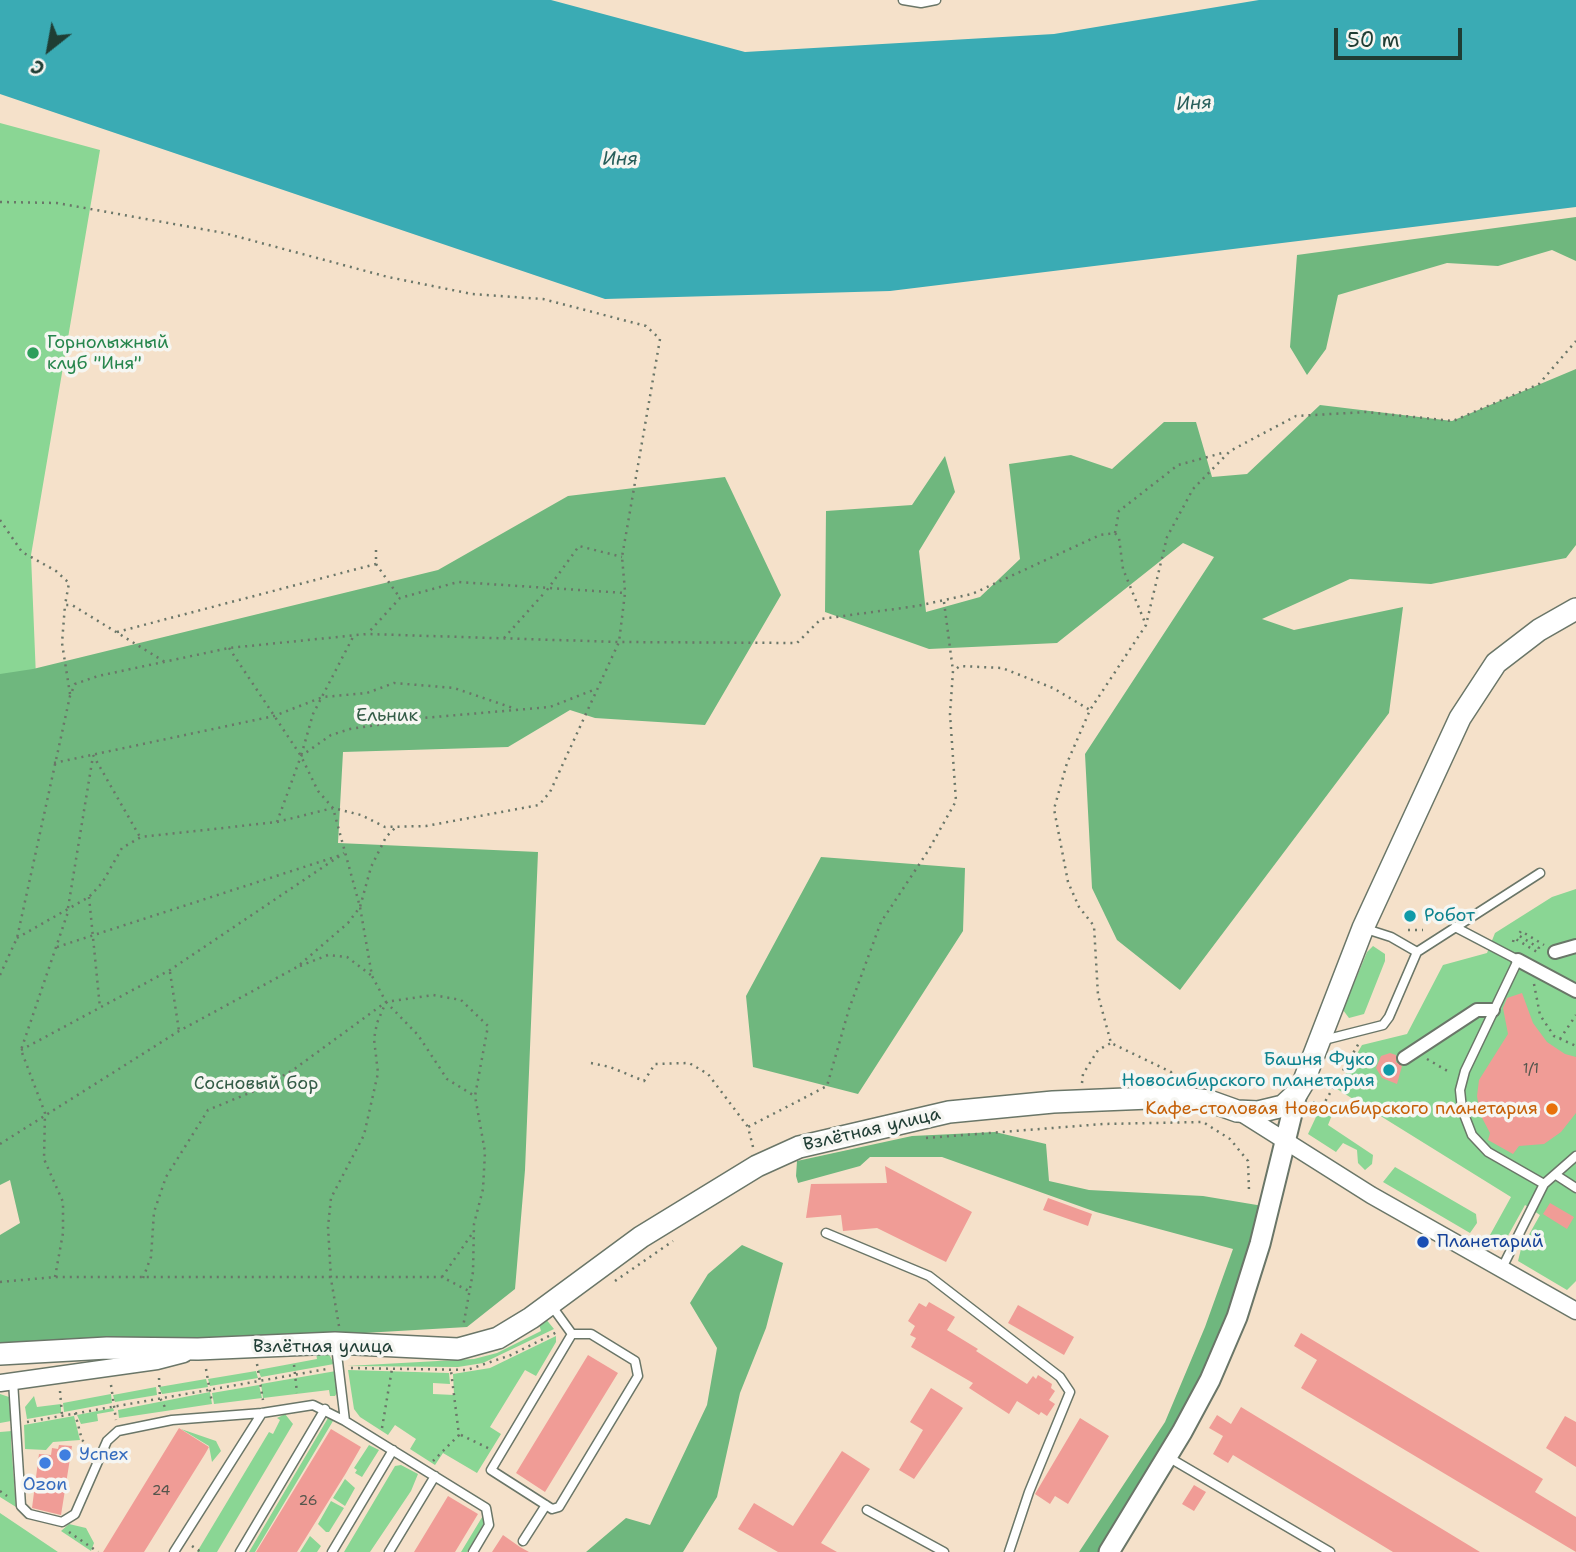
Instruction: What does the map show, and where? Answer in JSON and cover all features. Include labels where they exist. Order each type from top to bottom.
[{"type":"main road","points":[[1237,1111],[1274,1110],[1305,1098],[1318,1041],[1363,928],[1446,745],[1486,675],[1511,649],[1576,609]]},
{"type":"main road","name":"Взлётная улица","points":[[0,1354],[107,1348],[201,1349],[338,1343],[458,1349],[498,1338],[551,1305],[642,1237],[757,1166],[799,1147],[883,1125],[949,1112],[1082,1101],[1174,1097],[1209,1101],[1237,1111]]},
{"type":"street","points":[[1555,952],[1576,946]]},
{"type":"street","points":[[1518,960],[1535,961],[1576,991]]},
{"type":"street","points":[[1409,1055],[1477,1010],[1493,1010]]},
{"type":"street","points":[[1109,1552],[1168,1457],[1210,1380],[1237,1317],[1260,1244],[1284,1143],[1305,1098]]},
{"type":"street","name":"Взлётная улица","points":[[1237,1111],[1284,1143],[1371,1195],[1576,1311]]},
{"type":"street","points":[[7,1382],[157,1361],[201,1349]]},
{"type":"lane","points":[[903,0],[921,3],[936,0]]},
{"type":"lane","points":[[1318,1041],[1383,1025],[1417,952],[1540,873]]},
{"type":"lane","points":[[1455,927],[1518,960],[1463,1080],[1462,1109],[1472,1135],[1488,1152],[1544,1184]]},
{"type":"lane","points":[[1363,928],[1391,937],[1417,952]]},
{"type":"lane","points":[[1502,1268],[1544,1184],[1576,1156]]},
{"type":"lane","points":[[1556,1175],[1576,1188]]},
{"type":"lane","points":[[826,1233],[929,1276],[1060,1377],[1070,1392],[1029,1492],[1009,1552]]},
{"type":"lane","points":[[551,1305],[569,1330],[591,1334],[635,1361],[638,1376],[559,1507],[552,1508],[494,1473],[492,1465],[569,1330]]},
{"type":"lane","points":[[338,1343],[338,1367],[345,1421]]},
{"type":"lane","points":[[7,1382],[18,1425],[21,1506],[29,1514],[62,1522],[75,1514],[109,1438],[118,1431],[172,1420],[262,1413],[317,1405],[487,1510],[489,1525],[472,1552]]},
{"type":"lane","points":[[240,1552],[326,1409]]},
{"type":"lane","points":[[174,1552],[262,1413]]},
{"type":"lane","points":[[332,1552],[393,1450]]},
{"type":"lane","points":[[1168,1457],[1330,1552]]},
{"type":"lane","points":[[389,1552],[435,1476]]},
{"type":"lane","points":[[523,1541],[546,1505]]},
{"type":"lane","points":[[867,1510],[944,1552]]},
{"type":"path","points":[[0,202],[57,203],[224,233],[388,277],[472,294],[543,299],[646,326],[660,338],[622,557],[625,593],[619,642],[550,792],[539,805],[426,825],[396,827],[385,827],[361,814],[333,808],[277,822],[141,837],[122,848],[102,883],[89,897],[17,938]]},
{"type":"path","points":[[1146,625],[1123,569],[1119,538],[1115,533],[1119,510],[1178,465],[1230,451],[1296,415],[1366,412],[1452,421],[1539,384],[1576,341]]},
{"type":"path","points":[[1174,1097],[1171,1072],[1111,1043],[1098,995],[1094,926],[1079,907],[1068,882],[1054,808],[1067,763],[1090,710],[1146,625],[1167,537],[1193,489],[1230,451]]},
{"type":"path","points":[[0,520],[22,552],[56,571],[69,583],[62,643],[70,696]]},
{"type":"path","points":[[0,975],[17,938],[54,763],[75,684],[229,648],[367,634],[619,642],[797,643],[821,619],[944,600],[972,593],[1100,535],[1115,533]]},
{"type":"path","points":[[504,638],[549,588],[579,546],[622,557]]},
{"type":"path","points":[[376,550],[376,564],[400,598]]},
{"type":"path","points":[[117,632],[376,564]]},
{"type":"path","points":[[367,634],[400,598],[458,582],[625,593]]},
{"type":"path","points":[[748,1127],[827,1086],[849,1009],[880,922],[928,851],[956,801],[950,714],[954,671],[944,600]]},
{"type":"path","points":[[65,605],[72,605],[165,662]]},
{"type":"path","points":[[277,822],[313,714],[353,637]]},
{"type":"path","points":[[229,648],[300,756],[318,791],[333,808],[360,907],[372,976],[386,1002],[418,1035],[447,1079],[475,1096]]},
{"type":"path","points":[[954,671],[960,666],[1002,668],[1052,688],[1090,710]]},
{"type":"path","points":[[54,763],[274,716],[323,697],[367,693],[394,683],[454,688],[516,709]]},
{"type":"path","points":[[300,756],[331,735],[350,729],[550,707],[597,688]]},
{"type":"path","points":[[93,755],[141,837]]},
{"type":"path","points":[[67,915],[93,755]]},
{"type":"path","points":[[297,967],[348,923],[360,907],[371,867],[386,837],[396,827]]},
{"type":"path","points":[[55,947],[344,853]]},
{"type":"path","points":[[21,1050],[170,970],[344,853]]},
{"type":"path","points":[[89,897],[100,1008]]},
{"type":"path","points":[[55,1277],[63,1233],[63,1202],[44,1159],[45,1113],[21,1050],[69,909]]},
{"type":"path","points":[[1408,930],[1423,930]]},
{"type":"path","points":[[1543,944],[1521,931],[1518,935],[1539,948],[1537,952],[1514,938],[1513,942],[1535,961],[1534,994],[1540,1016],[1560,1039],[1576,1046]]},
{"type":"path","points":[[0,1144],[45,1113],[179,1031],[297,967],[328,955],[347,957],[372,976]]},
{"type":"path","points":[[170,970],[179,1031]]},
{"type":"path","points":[[143,1278],[151,1257],[154,1212],[166,1177],[208,1110],[259,1089],[293,1070],[386,1002],[433,995],[461,1000],[488,1026],[475,1096],[485,1153],[484,1189],[474,1231],[471,1291],[458,1349]]},
{"type":"path","points":[[338,1343],[328,1227],[331,1198],[364,1135],[378,1073],[374,1039],[386,1002]]},
{"type":"path","points":[[1560,1039],[1576,1015]]},
{"type":"path","points":[[1322,1107],[1360,1042]]},
{"type":"path","points":[[1082,1101],[1083,1074],[1087,1065],[1098,1050],[1111,1043]]},
{"type":"path","points":[[1409,1055],[1463,1080]]},
{"type":"path","points":[[591,1063],[644,1081],[655,1065],[689,1063],[708,1074],[748,1127],[757,1166]]},
{"type":"path","points":[[1305,1098],[1337,1116]]},
{"type":"path","points":[[921,1139],[1103,1124],[1203,1122],[1230,1139],[1248,1161],[1249,1191]]},
{"type":"path","points":[[442,1277],[474,1231]]},
{"type":"path","points":[[607,1287],[676,1239]]},
{"type":"path","points":[[0,1282],[55,1277],[442,1277],[471,1291]]},
{"type":"path","points":[[18,1425],[338,1367],[451,1371],[485,1366],[569,1330]]},
{"type":"path","points":[[254,1347],[262,1413]]},
{"type":"path","points":[[201,1349],[215,1417]]},
{"type":"path","points":[[157,1361],[160,1398]]},
{"type":"path","points":[[293,1364],[299,1407]]},
{"type":"path","points":[[109,1367],[118,1431]]},
{"type":"path","points":[[320,1367],[326,1369]]},
{"type":"path","points":[[378,1441],[386,1413],[392,1369]]},
{"type":"path","points":[[451,1371],[459,1435]]},
{"type":"path","points":[[58,1374],[62,1415]]},
{"type":"path","points":[[75,1413],[82,1440],[101,1456]]},
{"type":"path","points":[[459,1435],[499,1454]]},
{"type":"path","points":[[424,1469],[459,1435]]},
{"type":"path","points":[[52,1520],[98,1552]]},
{"type":"green space","name":"Горнолыжный клуб \"Иня\"","points":[[0,123],[100,150],[31,555],[37,702],[0,884]]},
{"type":"green space","points":[[1576,217],[1576,261],[1552,250],[1498,266],[1447,263],[1338,295],[1326,349],[1307,375],[1290,347],[1297,255]]},
{"type":"green space","points":[[1576,369],[1576,545],[1566,558],[1431,584],[1350,579],[1262,619],[1294,630],[1403,607],[1389,713],[1180,990],[1117,940],[1092,888],[1085,754],[1214,557],[1183,543],[1057,643],[929,649],[825,612],[826,511],[912,505],[945,456],[955,492],[919,551],[926,612],[980,597],[1020,559],[1009,464],[1071,455],[1112,469],[1164,422],[1196,422],[1212,477],[1247,474],[1320,405],[1452,421]]},
{"type":"green space","name":"Сосновый бор","points":[[725,477],[781,595],[705,725],[595,718],[570,710],[508,747],[343,752],[338,843],[538,852],[525,1170],[515,1289],[467,1327],[123,1347],[0,1345],[0,1235],[20,1223],[10,1180],[0,1185],[0,674],[33,669],[438,570],[568,496]]},
{"type":"green space","points":[[821,857],[965,868],[963,931],[858,1094],[753,1067],[746,996]]},
{"type":"green space","points":[[1576,889],[1576,1281],[1567,1290],[1518,1261],[1521,1249],[1540,1215],[1525,1205],[1504,1243],[1493,1243],[1490,1235],[1511,1197],[1337,1089],[1362,1045],[1407,1034],[1443,965],[1487,953],[1495,933],[1552,897]]},
{"type":"green space","points":[[1373,946],[1385,954],[1385,961],[1364,1014],[1349,1018],[1343,1010],[1367,952]]},
{"type":"green space","points":[[1323,1102],[1334,1110],[1328,1125],[1373,1155],[1372,1164],[1365,1170],[1358,1163],[1357,1150],[1343,1143],[1336,1152],[1308,1134]]},
{"type":"green space","points":[[995,1132],[1046,1144],[1049,1181],[1089,1190],[1203,1196],[1263,1206],[1232,1313],[1203,1380],[1101,1552],[1079,1552],[1165,1422],[1205,1327],[1233,1249],[1096,1212],[942,1157],[870,1157],[860,1166],[798,1183],[796,1176],[797,1161],[912,1136]]},
{"type":"green space","points":[[1395,1167],[1476,1214],[1477,1223],[1470,1233],[1383,1182]]},
{"type":"green space","points":[[742,1245],[783,1263],[766,1328],[740,1393],[717,1497],[683,1552],[586,1552],[626,1518],[650,1525],[707,1405],[717,1348],[690,1303],[708,1274]]},
{"type":"green space","points":[[537,1317],[545,1318],[554,1329],[483,1363],[458,1367],[347,1366],[474,1359],[497,1353],[541,1331]]},
{"type":"green space","points":[[556,1336],[556,1342],[536,1376],[525,1370],[490,1427],[501,1434],[477,1473],[443,1453],[435,1465],[410,1449],[416,1439],[395,1425],[388,1435],[360,1417],[354,1409],[348,1370],[449,1373],[450,1384],[433,1383],[433,1394],[454,1395],[453,1374],[490,1368]]},
{"type":"green space","points":[[328,1352],[334,1364],[261,1377],[258,1370],[317,1359],[316,1353]]},
{"type":"green space","points":[[256,1371],[258,1378],[210,1386],[208,1379]]},
{"type":"green space","points":[[336,1371],[338,1391],[335,1396],[330,1396],[329,1390],[263,1398],[261,1384]]},
{"type":"green space","points":[[206,1379],[208,1387],[162,1394],[159,1387]]},
{"type":"green space","points":[[259,1385],[262,1398],[214,1404],[212,1393]]},
{"type":"green space","points":[[156,1387],[157,1395],[115,1402],[113,1395]]},
{"type":"green space","points":[[210,1392],[212,1404],[119,1418],[118,1410]]},
{"type":"green space","points":[[0,1394],[9,1397],[11,1421],[0,1423]]},
{"type":"green space","points":[[111,1394],[112,1403],[64,1412],[63,1403]]},
{"type":"green space","points":[[34,1396],[37,1407],[61,1404],[61,1413],[27,1419],[25,1407]]},
{"type":"green space","points":[[113,1408],[114,1411],[97,1414],[98,1421],[81,1424],[77,1415]]},
{"type":"green space","points":[[285,1414],[293,1424],[217,1552],[197,1552],[269,1432],[273,1434],[280,1420],[277,1418]]},
{"type":"green space","points":[[74,1416],[80,1440],[53,1442],[46,1450],[25,1449],[24,1425]]},
{"type":"green space","points":[[328,1418],[333,1421],[255,1552],[249,1552]]},
{"type":"green space","points":[[181,1429],[216,1441],[221,1451],[212,1462],[209,1446]]},
{"type":"green space","points":[[12,1431],[16,1507],[0,1497],[0,1432]]},
{"type":"green space","points":[[369,1445],[379,1450],[362,1477],[355,1473],[357,1470],[354,1468]]},
{"type":"green space","points":[[401,1465],[418,1474],[411,1491],[370,1552],[344,1552],[395,1466]]},
{"type":"green space","points":[[345,1479],[355,1488],[345,1506],[333,1498]]},
{"type":"green space","points":[[331,1501],[344,1508],[329,1532],[326,1532],[318,1524]]},
{"type":"green space","points":[[0,1513],[58,1552],[0,1552]]},
{"type":"green space","points":[[484,1514],[486,1520],[467,1552],[461,1552]]},
{"type":"green space","points":[[69,1524],[86,1528],[94,1543],[91,1551],[61,1531]]},
{"type":"green space","points":[[310,1536],[321,1546],[317,1552],[300,1552]]},
{"type":"water","name":"Иня","points":[[0,0],[551,0],[745,52],[1054,34],[1259,0],[1576,0],[1576,207],[890,291],[605,299],[0,94]]},
{"type":"building","points":[[1522,993],[1533,1023],[1547,1042],[1565,1054],[1576,1057],[1576,1113],[1561,1132],[1544,1144],[1519,1146],[1513,1154],[1488,1140],[1490,1133],[1480,1114],[1477,1096],[1479,1080],[1508,1034],[1503,1008],[1507,998]]},
{"type":"building","name":"Башня Фуко Новосибирского планетария","points":[[1390,1053],[1396,1055],[1396,1062],[1402,1066],[1397,1084],[1382,1078],[1376,1068],[1381,1056]]},
{"type":"building","points":[[885,1166],[972,1212],[946,1262],[877,1228],[843,1231],[841,1215],[806,1218],[811,1184],[887,1183]]},
{"type":"building","points":[[1048,1198],[1092,1214],[1088,1226],[1043,1210]]},
{"type":"building","points":[[1550,1203],[1574,1217],[1567,1229],[1543,1214]]},
{"type":"building","points":[[929,1302],[955,1317],[947,1330],[978,1349],[976,1351],[1027,1384],[1033,1376],[1036,1379],[1038,1375],[1052,1384],[1051,1388],[1055,1391],[1049,1400],[1055,1404],[1047,1416],[1041,1412],[1039,1415],[1017,1401],[1009,1414],[969,1388],[973,1383],[911,1347],[916,1338],[910,1335],[915,1326],[908,1321],[919,1303],[926,1307]]},
{"type":"building","points":[[1018,1305],[1074,1337],[1064,1355],[1008,1323]]},
{"type":"building","points":[[1301,1333],[1543,1479],[1535,1492],[1576,1517],[1576,1552],[1301,1388],[1317,1360],[1294,1346]]},
{"type":"building","points":[[588,1355],[618,1373],[545,1492],[516,1473]]},
{"type":"building","points":[[931,1388],[963,1408],[914,1479],[899,1470],[923,1430],[910,1422]]},
{"type":"building","points":[[1241,1407],[1480,1552],[1393,1552],[1233,1455],[1228,1463],[1213,1454],[1223,1436],[1209,1428],[1217,1415],[1231,1424]]},
{"type":"building","points":[[1565,1416],[1576,1422],[1576,1467],[1546,1448]]},
{"type":"building","points":[[1080,1418],[1109,1436],[1068,1504],[1055,1496],[1050,1504],[1035,1494]]},
{"type":"building","points":[[179,1428],[209,1447],[205,1454],[144,1552],[103,1552]]},
{"type":"building","points":[[331,1429],[361,1447],[346,1473],[297,1552],[256,1552]]},
{"type":"building","points":[[59,1445],[72,1446],[61,1515],[32,1508],[39,1454],[51,1455],[52,1448],[58,1449]]},
{"type":"building","points":[[842,1451],[870,1469],[821,1543],[837,1552],[778,1552],[738,1529],[754,1503],[793,1526]]},
{"type":"building","points":[[1194,1485],[1206,1492],[1194,1511],[1182,1504]]},
{"type":"building","points":[[448,1496],[478,1514],[455,1552],[414,1552]]},
{"type":"building","points":[[503,1535],[520,1547],[529,1552],[492,1552]]},
{"type":"place","name":"Горнолыжный клуб \"Иня\"","points":[[33,353]]},
{"type":"place","name":"Робот","points":[[1410,916]]},
{"type":"place","name":"Башня Фуко Новосибирского планетария","points":[[1389,1070]]},
{"type":"place","name":"Кафе-столовая Новосибирского планетария","points":[[1552,1109]]},
{"type":"place","name":"Планетарий","points":[[1423,1242]]},
{"type":"place","name":"Успех","points":[[65,1455]]},
{"type":"place","name":"Ozon","points":[[45,1463]]},
{"type":"park label","name":"Ельник","points":[[387,716]]}]
